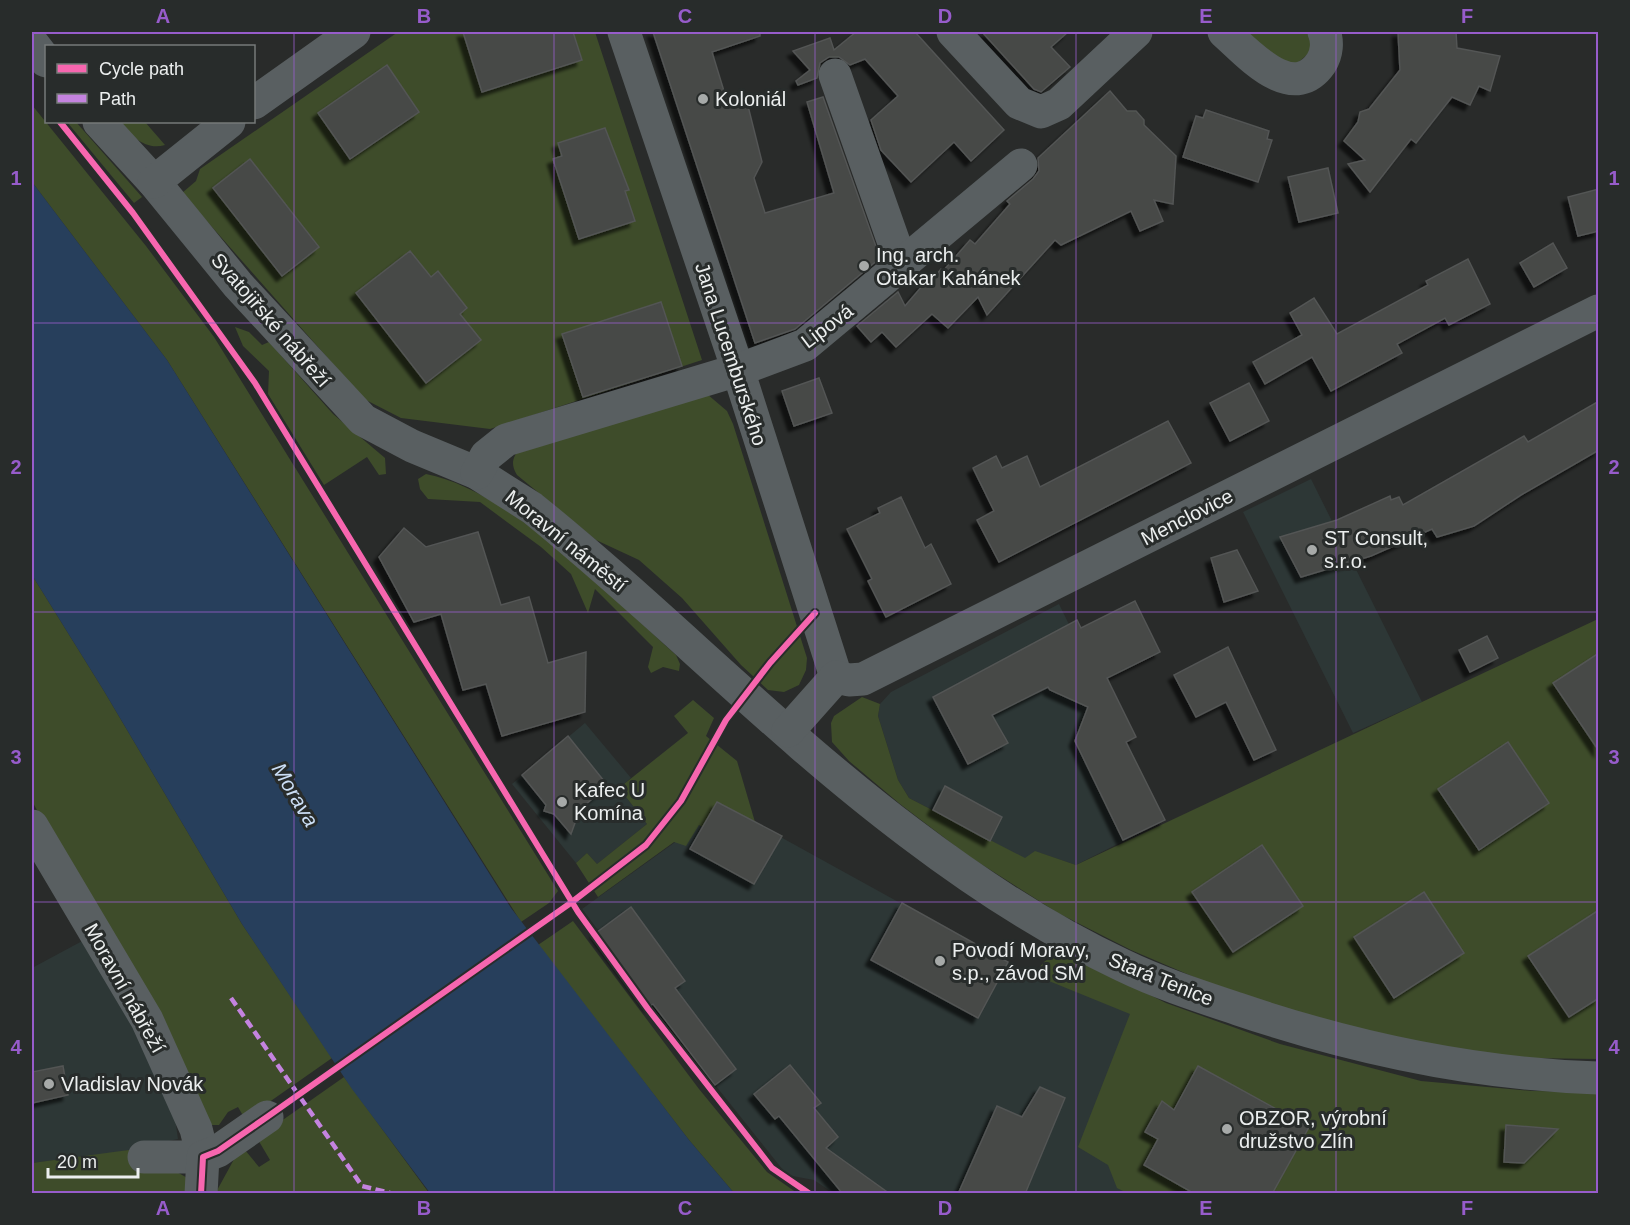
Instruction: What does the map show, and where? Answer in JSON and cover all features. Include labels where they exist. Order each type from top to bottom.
[{"type":"street","points":[[255,102],[354,32]]},
{"type":"street","name":"Jana Lucemburského","points":[[624,32],[738,370],[836,677]]},
{"type":"street","points":[[953,32],[1019,103],[1026,108],[1041,112],[1059,104],[1136,32]]},
{"type":"street","points":[[1224,32],[1269,70],[1289,79],[1304,77],[1318,67],[1326,51],[1324,32]]},
{"type":"street","points":[[32,43],[45,60]]},
{"type":"street","points":[[835,75],[898,254],[906,262]]},
{"type":"street","name":"Svatojiřské nábřeží","points":[[100,123],[154,182],[238,285],[363,420],[412,446],[477,472]]},
{"type":"street","points":[[154,182],[229,123]]},
{"type":"street","name":"Lipová","points":[[738,370],[805,345],[1021,165]]},
{"type":"street","name":"Menclovice","points":[[836,677],[849,680],[863,678],[1599,311]]},
{"type":"street","points":[[477,472],[486,456],[506,440],[738,370]]},
{"type":"street","name":"Moravní náměstí","points":[[477,472],[532,508],[560,530],[788,731]]},
{"type":"street","points":[[788,731],[836,677]]},
{"type":"street","name":"Stará Tenice","points":[[788,731],[846,782],[949,862],[1048,926],[1123,966],[1196,995],[1295,1029],[1394,1054],[1497,1072],[1599,1078]]},
{"type":"street","name":"Moravní nábřeží","points":[[32,826],[147,1020],[196,1129],[203,1157],[201,1194]]},
{"type":"street","points":[[144,1157],[203,1157],[218,1151],[267,1117]]},
{"type":"shaded area","points":[[1311,479],[1422,702],[1353,733],[1243,512]]},
{"type":"shaded area","points":[[1059,604],[1165,820],[1076,865],[1040,853],[1025,859],[909,798],[898,780],[878,716],[880,704],[891,692]]},
{"type":"shaded area","points":[[585,723],[631,778],[619,788],[647,824],[597,864],[587,853],[576,863],[512,784]]},
{"type":"shaded area","points":[[717,802],[1009,963],[1131,1013],[1272,1193],[833,1193],[814,1180],[787,1175],[712,1081],[582,909],[699,825],[704,827]]},
{"type":"shaded area","points":[[86,939],[173,1104],[178,1139],[115,1153],[32,1163],[32,968]]},
{"type":"green space","points":[[398,32],[595,32],[702,360],[490,429],[401,418],[364,399],[182,193],[196,181],[200,169]]},
{"type":"green space","points":[[1238,32],[1315,32],[1319,44],[1292,68]]},
{"type":"green space","points":[[32,105],[146,246],[214,337],[558,891],[549,903],[521,922],[167,360],[32,182]]},
{"type":"green space","points":[[68,123],[77,123],[142,197],[134,203]]},
{"type":"green space","points":[[120,123],[146,123],[165,145],[145,144]]},
{"type":"green space","points":[[235,327],[249,332],[262,345],[269,342],[333,414],[385,458],[386,474],[379,475],[367,457],[324,485],[268,394],[269,371],[243,346]]},
{"type":"green space","points":[[707,394],[727,411],[733,424],[807,658],[806,670],[799,685],[784,692],[768,690],[741,665],[682,598],[639,560],[596,540],[517,475],[513,464],[520,447]]},
{"type":"green space","points":[[426,474],[458,484],[491,501],[525,523],[590,576],[676,655],[680,664],[679,671],[663,667],[651,673],[648,667],[653,647],[595,589],[588,613],[571,574],[541,547],[480,502],[428,499],[420,489],[418,479]]},
{"type":"green space","points":[[32,575],[104,691],[242,924],[332,1058],[245,1119],[238,1107],[228,1112],[219,1125],[208,1125],[32,801]]},
{"type":"green space","points":[[1598,619],[1598,1059],[1521,1058],[1387,1040],[1229,992],[1131,950],[1058,913],[967,855],[900,804],[849,761],[832,742],[831,723],[834,716],[862,697],[880,704],[878,716],[898,780],[909,798],[1025,858],[1035,851],[1076,865]]},
{"type":"green space","points":[[693,700],[714,718],[706,736],[737,761],[755,822],[717,802],[704,828],[699,825],[686,846],[674,842],[598,897],[576,863],[587,853],[597,864],[647,824],[619,788],[688,733],[674,716]]},
{"type":"green space","points":[[573,921],[699,1089],[767,1172],[797,1193],[734,1193],[689,1140],[538,945]]},
{"type":"green space","points":[[1062,951],[1166,1003],[1280,1044],[1421,1081],[1533,1091],[1598,1092],[1598,1193],[1127,1193],[1117,1188],[1108,1165],[1078,1147],[1130,1014],[1044,979],[1037,970],[1045,961]]},
{"type":"green space","points":[[344,1077],[429,1193],[215,1194],[238,1152],[245,1150],[259,1167],[270,1160],[257,1138]]},
{"type":"green space","points":[[136,1149],[191,1180],[189,1193],[32,1193],[32,1163]]},
{"type":"water","name":"Morava","points":[[32,182],[167,360],[511,908],[689,1140],[734,1193],[430,1193],[352,1089],[242,924],[104,691],[32,575]]},
{"type":"building","points":[[463,32],[573,32],[582,60],[482,92]]},
{"type":"building","points":[[653,32],[760,32],[760,36],[712,52],[727,101],[745,94],[762,162],[754,178],[765,213],[834,193],[807,102],[823,97],[880,258],[795,329],[755,343]]},
{"type":"building","points":[[856,32],[915,32],[1004,130],[971,161],[954,142],[911,182],[881,150],[871,120],[898,96],[865,59],[850,65],[839,57],[829,57],[820,63],[817,78],[798,85],[796,81],[810,70],[793,51],[830,38],[834,50]]},
{"type":"building","points":[[982,32],[1068,32],[1051,47],[1070,67],[1041,92],[1034,89]]},
{"type":"building","points":[[1398,32],[1456,32],[1457,48],[1500,56],[1490,91],[1479,86],[1470,105],[1452,97],[1416,143],[1411,139],[1370,192],[1348,164],[1365,160],[1344,141],[1358,122],[1360,112],[1369,109],[1400,70]]},
{"type":"building","points":[[387,65],[419,112],[350,159],[318,113]]},
{"type":"building","points":[[1110,91],[1127,111],[1136,111],[1144,120],[1144,125],[1176,156],[1173,204],[1154,200],[1163,221],[1140,231],[1131,211],[1061,245],[1055,240],[987,315],[978,297],[948,328],[932,314],[896,347],[882,332],[871,342],[857,326],[898,292],[905,306],[929,278],[931,281],[941,269],[943,271],[970,240],[975,244],[1010,204],[1007,201],[1039,171],[1038,158]]},
{"type":"building","points":[[1206,110],[1269,131],[1267,139],[1272,140],[1258,182],[1183,157],[1196,116],[1203,118]]},
{"type":"building","points":[[605,128],[629,190],[625,191],[635,221],[579,239],[553,159],[562,156],[558,143]]},
{"type":"building","points":[[250,159],[319,247],[282,276],[213,188]]},
{"type":"building","points":[[1328,168],[1338,213],[1299,222],[1288,177]]},
{"type":"building","points":[[1599,189],[1599,231],[1578,236],[1568,197]]},
{"type":"building","points":[[1553,243],[1567,268],[1534,287],[1520,263]]},
{"type":"building","points":[[410,251],[431,277],[438,271],[467,308],[460,314],[481,340],[426,383],[356,293]]},
{"type":"building","points":[[1468,259],[1490,304],[1449,325],[1445,318],[1397,344],[1402,353],[1331,391],[1312,357],[1265,384],[1253,362],[1302,335],[1290,313],[1314,298],[1337,334],[1428,285],[1426,281]]},
{"type":"building","points":[[661,302],[682,366],[583,397],[562,334]]},
{"type":"building","points":[[819,378],[832,413],[794,426],[782,391]]},
{"type":"building","points":[[1249,383],[1269,421],[1230,441],[1210,403]]},
{"type":"building","points":[[1599,401],[1599,450],[1521,495],[1474,526],[1437,537],[1432,529],[1371,556],[1301,577],[1280,537],[1337,520],[1390,496],[1391,500],[1399,497],[1403,505],[1524,436],[1528,442]]},
{"type":"building","points":[[1168,421],[1191,463],[999,562],[977,520],[994,511],[973,468],[996,456],[1002,468],[1027,456],[1040,487]]},
{"type":"building","points":[[901,497],[925,548],[931,544],[951,584],[886,617],[868,581],[872,579],[847,529],[880,513],[878,508]]},
{"type":"building","points":[[404,528],[426,547],[478,532],[501,605],[529,597],[548,663],[586,652],[585,712],[502,736],[486,684],[463,690],[441,614],[414,622],[379,557]]},
{"type":"building","points":[[1237,550],[1258,591],[1224,602],[1211,558]]},
{"type":"building","points":[[1135,601],[1160,652],[1107,678],[1136,737],[1126,742],[1165,820],[1123,840],[1075,741],[1088,707],[1048,687],[992,715],[1008,743],[968,764],[933,697],[1077,620],[1081,628]]},
{"type":"building","points":[[1487,636],[1498,658],[1470,672],[1459,650]]},
{"type":"building","points":[[1228,647],[1276,750],[1254,760],[1226,702],[1196,717],[1174,675]]},
{"type":"building","points":[[1599,653],[1599,751],[1553,683]]},
{"type":"building","points":[[568,736],[608,786],[580,809],[571,834],[554,814],[544,811],[546,805],[522,775]]},
{"type":"building","points":[[1508,742],[1549,803],[1479,850],[1438,789]]},
{"type":"building","points":[[945,786],[1002,817],[990,841],[933,810]]},
{"type":"building","points":[[717,802],[782,836],[754,884],[690,849]]},
{"type":"building","points":[[1262,845],[1303,906],[1233,952],[1192,892]]},
{"type":"building","points":[[1424,892],[1464,953],[1394,998],[1354,937]]},
{"type":"building","name":"Povodí Moravy, s.p., závod SM","points":[[902,903],[1008,962],[978,1018],[871,960]]},
{"type":"building","points":[[631,907],[685,981],[675,988],[736,1069],[715,1085],[653,1004],[650,1006],[596,933]]},
{"type":"building","points":[[1599,910],[1599,998],[1569,1017],[1528,956]]},
{"type":"building","points":[[790,1065],[821,1103],[814,1108],[838,1137],[826,1148],[890,1194],[843,1194],[779,1116],[775,1119],[754,1094]]},
{"type":"building","name":"Vladislav Novák","points":[[63,1066],[68,1095],[32,1103],[32,1072]]},
{"type":"building","name":"OBZOR, výrobní družstvo Zlín","points":[[1198,1066],[1309,1127],[1272,1194],[1195,1194],[1144,1165],[1158,1139],[1145,1132],[1162,1101],[1174,1110]]},
{"type":"building","points":[[1040,1087],[1065,1098],[1025,1194],[958,1194],[997,1106],[1022,1117]]},
{"type":"building","points":[[1506,1125],[1558,1129],[1524,1163],[1504,1162]]},
{"type":"marked path","points":[[231,998],[362,1186],[394,1194]]},
{"type":"cycle path","points":[[61,123],[133,213],[255,383],[578,912],[648,1009],[772,1168],[810,1194]]},
{"type":"cycle path","points":[[201,1194],[203,1157],[218,1151],[267,1117],[572,902],[646,845],[681,801],[726,720],[770,663],[815,613]]},
{"type":"place","name":"Koloniál","points":[[703,99]]},
{"type":"place","name":"Ing. arch. Otakar Kahánek","points":[[864,266]]},
{"type":"place","name":"ST Consult, s.r.o.","points":[[1312,550]]},
{"type":"place","name":"Kafec U Komína","points":[[562,802]]},
{"type":"place","name":"Povodí Moravy, s.p., závod SM","points":[[940,961]]},
{"type":"place","name":"Vladislav Novák","points":[[49,1084]]},
{"type":"place","name":"OBZOR, výrobní družstvo Zlín","points":[[1227,1129]]}]
